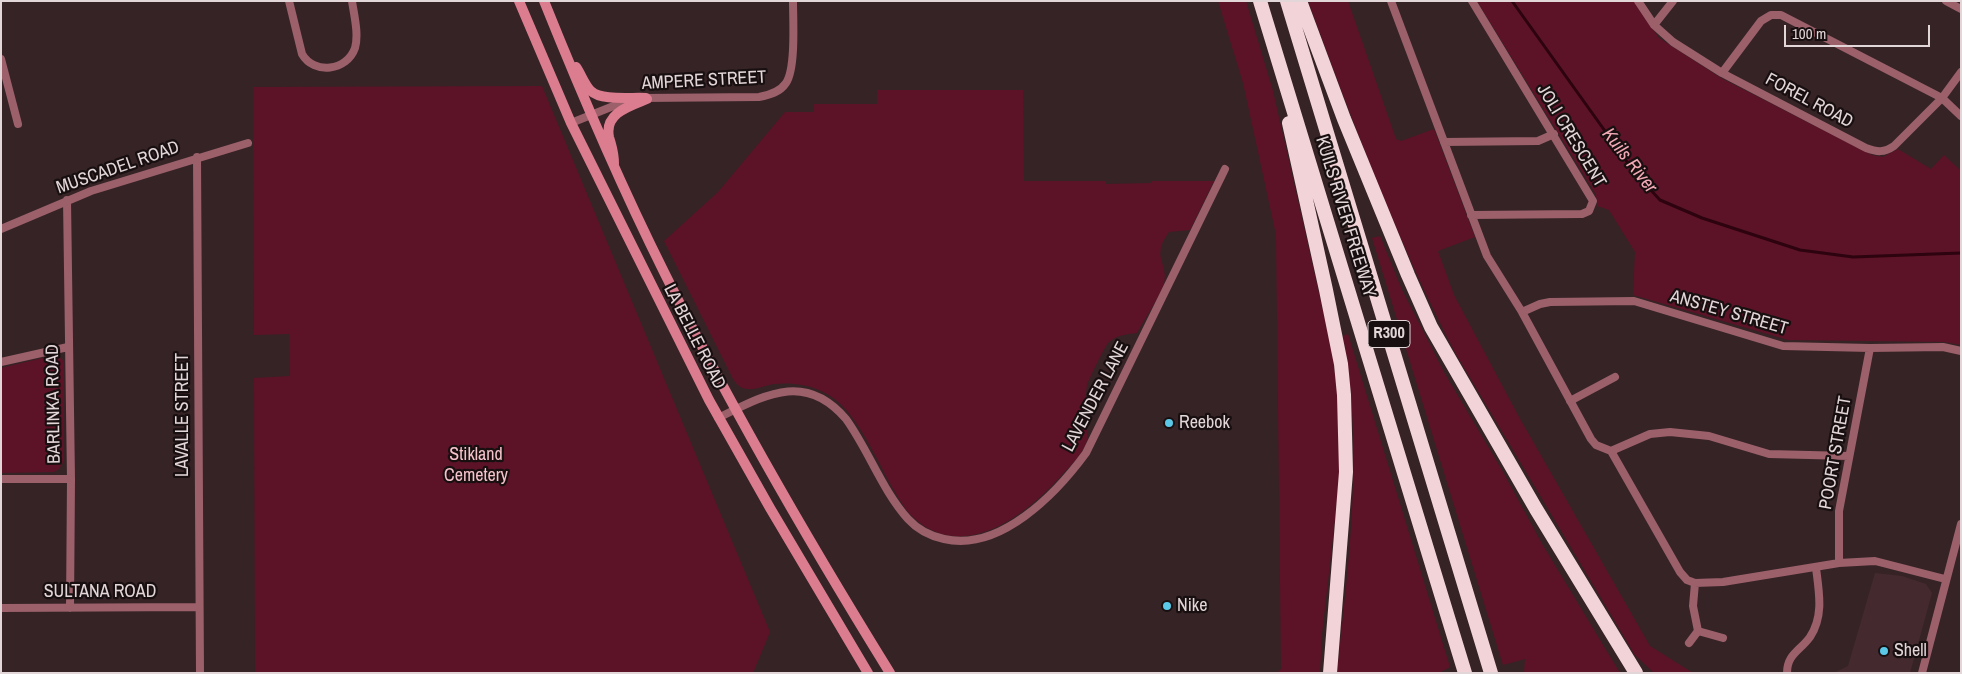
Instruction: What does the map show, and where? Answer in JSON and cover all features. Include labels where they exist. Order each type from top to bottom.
[{"type":"highway","name":"KUILS RIVER FREEWAY","points":[[1260,1],[1463,667]]},
{"type":"highway","name":"KUILS RIVER FREEWAY","points":[[1287,1],[1490,670]]},
{"type":"highway","points":[[1300,1],[1358,154],[1408,275],[1432,327],[1536,509],[1636,673]]},
{"type":"highway","points":[[1283,78],[1286,112],[1326,290],[1341,364],[1344,395],[1346,472],[1330,673]]},
{"type":"main road","name":"LA BELLE ROAD","points":[[519,1],[571,123],[647,280],[718,418],[868,673]]},
{"type":"main road","name":"LA BELLE ROAD","points":[[544,1],[591,114],[663,271],[774,479],[890,673]]},
{"type":"main road","points":[[568,60],[577,68],[589,90],[595,94],[606,97],[648,97]]},
{"type":"main road","points":[[614,166],[614,150],[608,130],[613,118],[618,112],[648,97]]},
{"type":"street","points":[[289,1],[302,54],[312,65],[318,68],[328,68],[346,61],[352,55],[355,48],[357,40],[352,1]]},
{"type":"street","name":"AMPERE STREET","points":[[571,123],[624,101],[648,97],[759,97],[776,92],[786,83],[792,63],[793,1]]},
{"type":"street","points":[[1391,1],[1492,266],[1522,312],[1590,439],[1611,451],[1675,566],[1687,580],[1695,583],[1723,582],[1839,563],[1882,562],[1945,579]]},
{"type":"street","name":"JOLI CRESCENT","points":[[1471,215],[1582,214],[1589,211],[1593,204],[1592,196],[1472,1]]},
{"type":"street","name":"FOREL ROAD","points":[[1638,1],[1654,25],[1673,42],[1722,72],[1858,144],[1877,152],[1888,150],[1894,146],[1942,98],[1961,72]]},
{"type":"street","points":[[1654,25],[1673,1]]},
{"type":"street","points":[[1946,1],[1961,9]]},
{"type":"street","points":[[1722,72],[1761,21],[1771,15],[1781,15],[1942,98],[1961,116]]},
{"type":"street","points":[[1,59],[18,124]]},
{"type":"street","points":[[1444,142],[1538,141],[1554,134]]},
{"type":"street","name":"MUSCADEL ROAD","points":[[1,229],[67,200],[136,176],[248,142]]},
{"type":"street","name":"LAVALLE STREET","points":[[197,157],[200,673]]},
{"type":"street","name":"LAVENDER LANE","points":[[718,418],[777,392],[792,391],[818,397],[838,410],[846,419],[902,512],[915,526],[935,537],[960,541],[984,538],[1003,530],[1023,517],[1065,480],[1086,453],[1225,169]]},
{"type":"street","name":"BARLINKA ROAD","points":[[67,200],[71,479],[70,608]]},
{"type":"street","name":"ANSTEY STREET","points":[[1522,312],[1550,302],[1634,301],[1783,346],[1943,348],[1961,351]]},
{"type":"street","points":[[1,362],[68,347]]},
{"type":"street","name":"POORT STREET","points":[[1839,563],[1839,512],[1870,348]]},
{"type":"street","points":[[1570,401],[1615,377]]},
{"type":"street","points":[[1611,451],[1650,434],[1670,432],[1709,436],[1769,454],[1849,456]]},
{"type":"street","points":[[1,479],[71,479]]},
{"type":"street","points":[[1922,673],[1945,579],[1961,524]]},
{"type":"street","points":[[1787,673],[1788,660],[1810,636],[1818,619],[1820,606],[1816,568]]},
{"type":"street","points":[[1690,642],[1698,631],[1693,606],[1695,583]]},
{"type":"street","name":"SULTANA ROAD","points":[[1,608],[199,606]]},
{"type":"street","points":[[1698,631],[1723,638]]},
{"type":"shaded area","points":[[1875,573],[1902,576],[1926,584],[1932,593],[1910,673],[1834,673],[1848,666]]},
{"type":"green space","points":[[1218,1],[1246,1],[1273,91],[1332,350],[1339,405],[1340,475],[1322,634],[1320,673],[1277,673],[1281,669],[1276,235],[1243,83]]},
{"type":"green space","points":[[1308,1],[1348,1],[1396,139],[1401,141],[1434,129],[1475,237],[1438,251],[1454,295],[1519,417],[1650,646],[1693,673],[1654,673],[1635,655],[1456,354],[1414,268],[1376,180]]},
{"type":"green space","points":[[1477,1],[1634,1],[1659,38],[1721,78],[1872,155],[1883,157],[1898,149],[1931,169],[1944,155],[1961,171],[1961,345],[1944,342],[1788,340],[1633,295],[1635,252],[1609,210],[1597,206],[1595,193]]},
{"type":"green space","name":"Stikland Cemetery","points":[[542,86],[770,632],[753,673],[255,673],[254,378],[290,376],[289,334],[254,335],[253,87]]},
{"type":"green space","points":[[877,90],[1023,90],[1024,181],[1106,181],[1106,184],[1151,183],[1152,181],[1214,181],[1190,230],[1169,232],[1164,241],[1160,254],[1165,277],[1164,284],[1137,333],[1119,336],[1109,342],[1104,349],[1087,385],[1087,438],[1082,452],[1046,492],[1029,506],[1011,519],[992,529],[972,535],[953,536],[933,531],[910,515],[860,429],[841,404],[824,392],[805,385],[784,383],[751,389],[738,385],[733,379],[664,241],[718,192],[785,112],[814,112],[814,104],[877,104]]},
{"type":"green space","points":[[1380,236],[1402,290],[1445,374],[1503,472],[1541,542],[1620,673],[1524,673],[1525,659],[1503,665],[1372,238]]},
{"type":"green space","points":[[1348,334],[1450,667],[1439,673],[1337,673],[1350,547],[1352,504],[1353,420],[1343,336]]},
{"type":"green space","points":[[55,355],[62,359],[64,363],[64,461],[59,469],[54,472],[1,473],[1,368]]},
{"type":"waterway","name":"Kuils River","points":[[1512,1],[1635,173],[1660,200],[1702,218],[1800,250],[1853,257],[1961,253]]},
{"type":"place","name":"Reebok","points":[[1169,423]]},
{"type":"place","name":"Nike","points":[[1167,606]]},
{"type":"place","name":"Shell","points":[[1884,651]]}]
